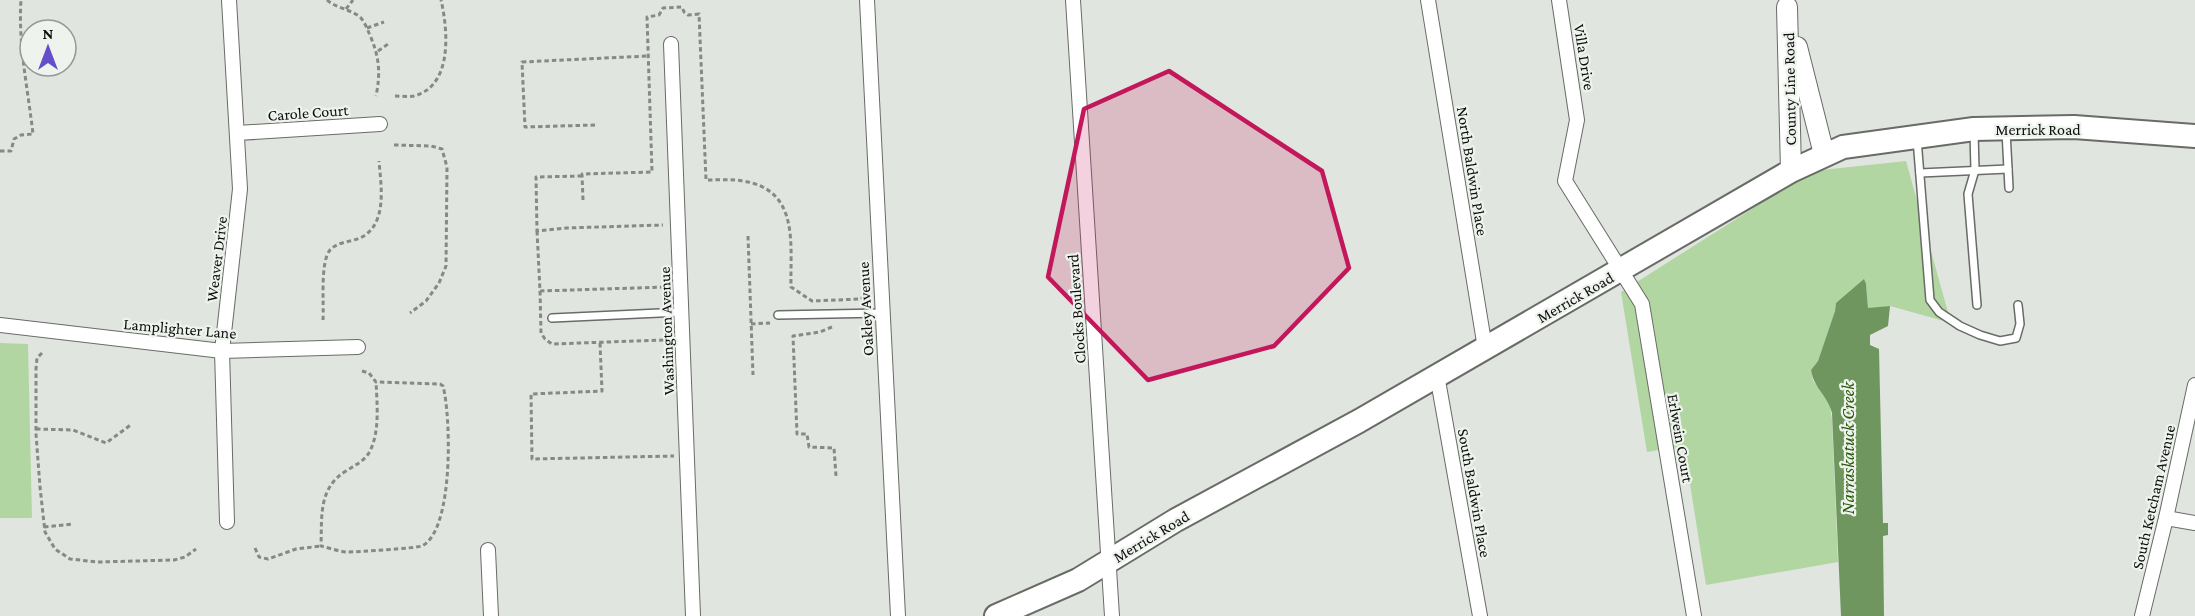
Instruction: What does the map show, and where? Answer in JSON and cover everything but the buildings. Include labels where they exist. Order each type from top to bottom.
[{"type":"main road","name":"County Line Road","points":[[1787,3],[1817,134],[1824,154]]},
{"type":"main road","name":"County Line Road","points":[[1787,3],[1791,171]]},
{"type":"main road","name":"Merrick Road","points":[[996,616],[1078,580],[1167,525],[1359,421],[1824,154],[1843,147],[1974,129],[2074,127],[2195,136]]},
{"type":"street","name":"Weaver Drive","points":[[227,522],[222,351],[240,189],[229,0]]},
{"type":"street","name":"Oakley Avenue","points":[[867,0],[898,616]]},
{"type":"street","name":"Clocks Boulevard","points":[[1073,0],[1112,616]]},
{"type":"street","name":"North Baldwin Place","points":[[1428,0],[1485,348]]},
{"type":"street","name":"Villa Drive","points":[[1559,0],[1577,120],[1565,181],[1620,271]]},
{"type":"street","name":"Washington Avenue","points":[[671,44],[693,616]]},
{"type":"street","name":"Carole Court","points":[[238,133],[380,124]]},
{"type":"street","name":"Erlwein Court","points":[[1620,271],[1642,304],[1694,616]]},
{"type":"street","name":"Lamplighter Lane","points":[[0,325],[222,351],[358,347]]},
{"type":"street","name":"South Baldwin Place","points":[[1437,375],[1480,616]]},
{"type":"street","name":"South Ketcham Avenue","points":[[2142,616],[2195,385]]},
{"type":"street","points":[[2166,518],[2195,523]]},
{"type":"street","points":[[488,550],[490,616]]},
{"type":"lane","points":[[1974,129],[1975,170],[1968,194],[1977,305]]},
{"type":"lane","points":[[2006,129],[2009,188]]},
{"type":"lane","points":[[1917,136],[1930,300],[1939,312],[1960,326],[2000,341],[2016,338],[2020,324],[2018,305]]},
{"type":"lane","points":[[1920,173],[2008,169]]},
{"type":"lane","points":[[552,318],[681,312]]},
{"type":"lane","points":[[778,319],[882,313]]},
{"type":"path","points":[[0,151],[11,151],[14,139],[21,135],[33,134],[20,14],[21,0]]},
{"type":"path","points":[[327,0],[332,5],[346,9],[360,18],[367,28],[378,51],[379,82],[376,96]]},
{"type":"path","points":[[346,9],[353,0]]},
{"type":"path","points":[[395,96],[413,96],[421,93],[438,79],[444,58],[445,30],[441,0]]},
{"type":"path","points":[[664,340],[552,344],[545,339],[541,333],[536,177],[652,172],[648,15],[659,15],[663,8],[682,7],[688,15],[699,14],[706,180],[751,183],[772,194],[784,205],[790,226],[791,287],[812,301],[861,299],[866,293],[880,293]]},
{"type":"path","points":[[367,28],[384,22]]},
{"type":"path","points":[[378,51],[388,44]]},
{"type":"path","points":[[595,125],[525,127],[522,62],[648,56]]},
{"type":"path","points":[[394,144],[431,146],[442,149],[447,167],[446,266],[439,283],[426,301],[410,313]]},
{"type":"path","points":[[323,320],[324,263],[329,251],[338,244],[371,232],[376,223],[381,207],[379,162]]},
{"type":"path","points":[[582,176],[583,200]]},
{"type":"path","points":[[537,231],[665,225]]},
{"type":"path","points":[[748,236],[753,375]]},
{"type":"path","points":[[540,291],[666,287]]},
{"type":"path","points":[[751,324],[778,319]]},
{"type":"path","points":[[833,326],[820,332],[794,336],[797,434],[807,434],[809,447],[834,448],[836,476]]},
{"type":"path","points":[[600,343],[603,391],[531,394],[532,459],[687,456]]},
{"type":"path","points":[[42,353],[37,358],[36,369],[36,429],[44,527],[55,549],[70,559],[98,562],[174,560],[185,557],[196,549]]},
{"type":"path","points":[[321,546],[322,507],[326,491],[332,481],[361,462],[370,451],[377,411],[376,382],[369,373],[362,371]]},
{"type":"path","points":[[255,548],[259,557],[268,559],[296,549],[321,546],[348,552],[409,548],[422,546],[431,538],[445,503],[448,472],[448,425],[443,386],[440,384],[376,382]]},
{"type":"path","points":[[36,429],[73,430],[106,443],[132,424]]},
{"type":"path","points":[[44,527],[73,524]]},
{"type":"highlighted area","points":[[1169,71],[1322,171],[1349,268],[1274,346],[1148,380],[1048,277],[1084,109]]},
{"type":"shaded area","points":[[1906,161],[1951,323],[1890,306],[1868,309],[1866,284],[1836,303],[1818,361],[1811,370],[1813,381],[1829,400],[1832,420],[1838,562],[1706,585],[1684,446],[1647,452],[1621,292],[1812,171]]},
{"type":"shaded area","points":[[0,343],[28,344],[32,518],[0,518]]},
{"type":"water","name":"Narraskatuck Creek","points":[[1864,279],[1868,308],[1890,306],[1888,326],[1870,335],[1870,345],[1879,349],[1883,523],[1888,523],[1888,535],[1883,536],[1884,616],[1841,616],[1832,413],[1811,370],[1818,361],[1836,303]]}]
